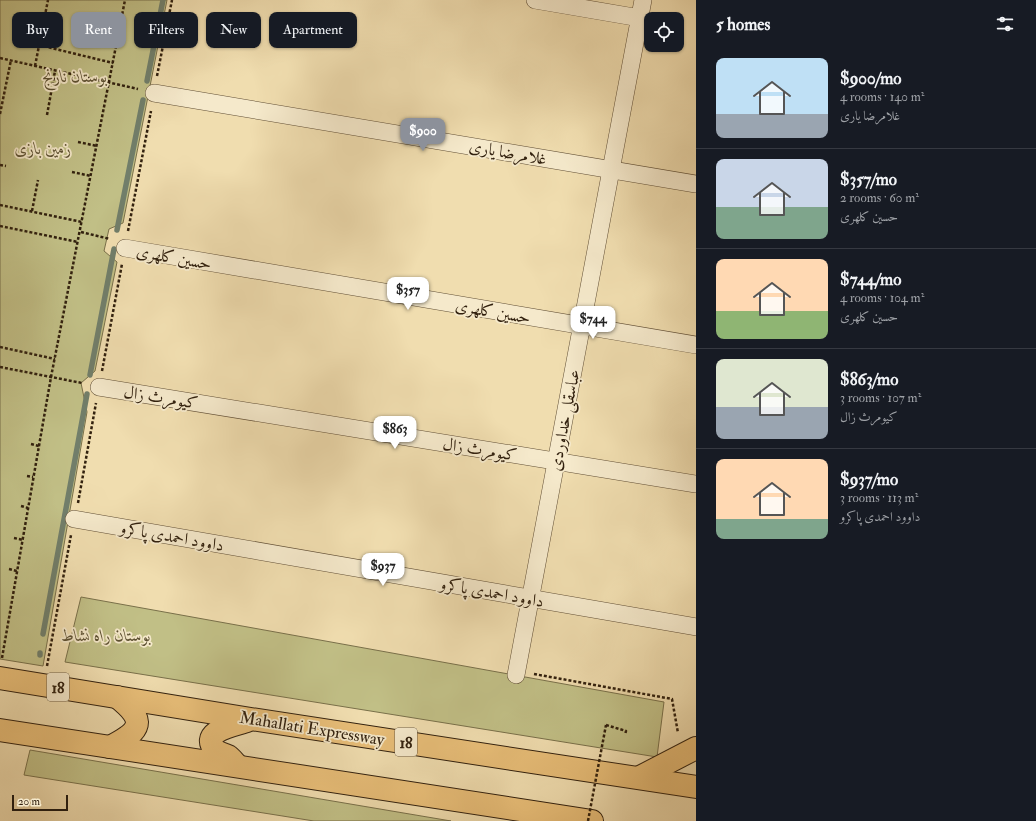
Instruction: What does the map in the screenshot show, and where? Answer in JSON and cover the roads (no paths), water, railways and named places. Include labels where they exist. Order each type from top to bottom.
[{"type":"highway","name":"Mahallati Expressway","points":[[1,669],[43,685],[251,719],[640,777],[696,787]]},
{"type":"highway","points":[[110,747],[130,736],[135,731],[137,723],[136,715],[131,708],[117,697]]},
{"type":"highway","points":[[240,767],[228,756],[217,752],[213,747],[213,736],[217,729],[251,719]]},
{"type":"highway","points":[[0,730],[592,821]]},
{"type":"highway","points":[[640,777],[696,748]]},
{"type":"street","points":[[535,0],[640,18]]},
{"type":"street","name":"عباسقلی خداوردی","points":[[517,673],[643,0]]},
{"type":"street","name":"غلامرضا یاری","points":[[154,92],[696,184]]},
{"type":"street","name":"حسین کلهری","points":[[126,245],[696,345]]},
{"type":"street","name":"کیومرث زال","points":[[99,387],[696,484]]},
{"type":"street","name":"داوود احمدی پاکرو","points":[[74,519],[696,627]]},
{"type":"waterway","points":[[147,81],[163,0]]},
{"type":"waterway","points":[[117,230],[143,100]]},
{"type":"waterway","points":[[90,375],[114,249]]},
{"type":"waterway","points":[[43,634],[87,394]]},
{"type":"park label","name":"بوستان نارنج","points":[[75,76]]},
{"type":"park label","name":"زمین بازی","points":[[43,148]]},
{"type":"park label","name":"بوستان راه نشاط","points":[[106,635]]}]
